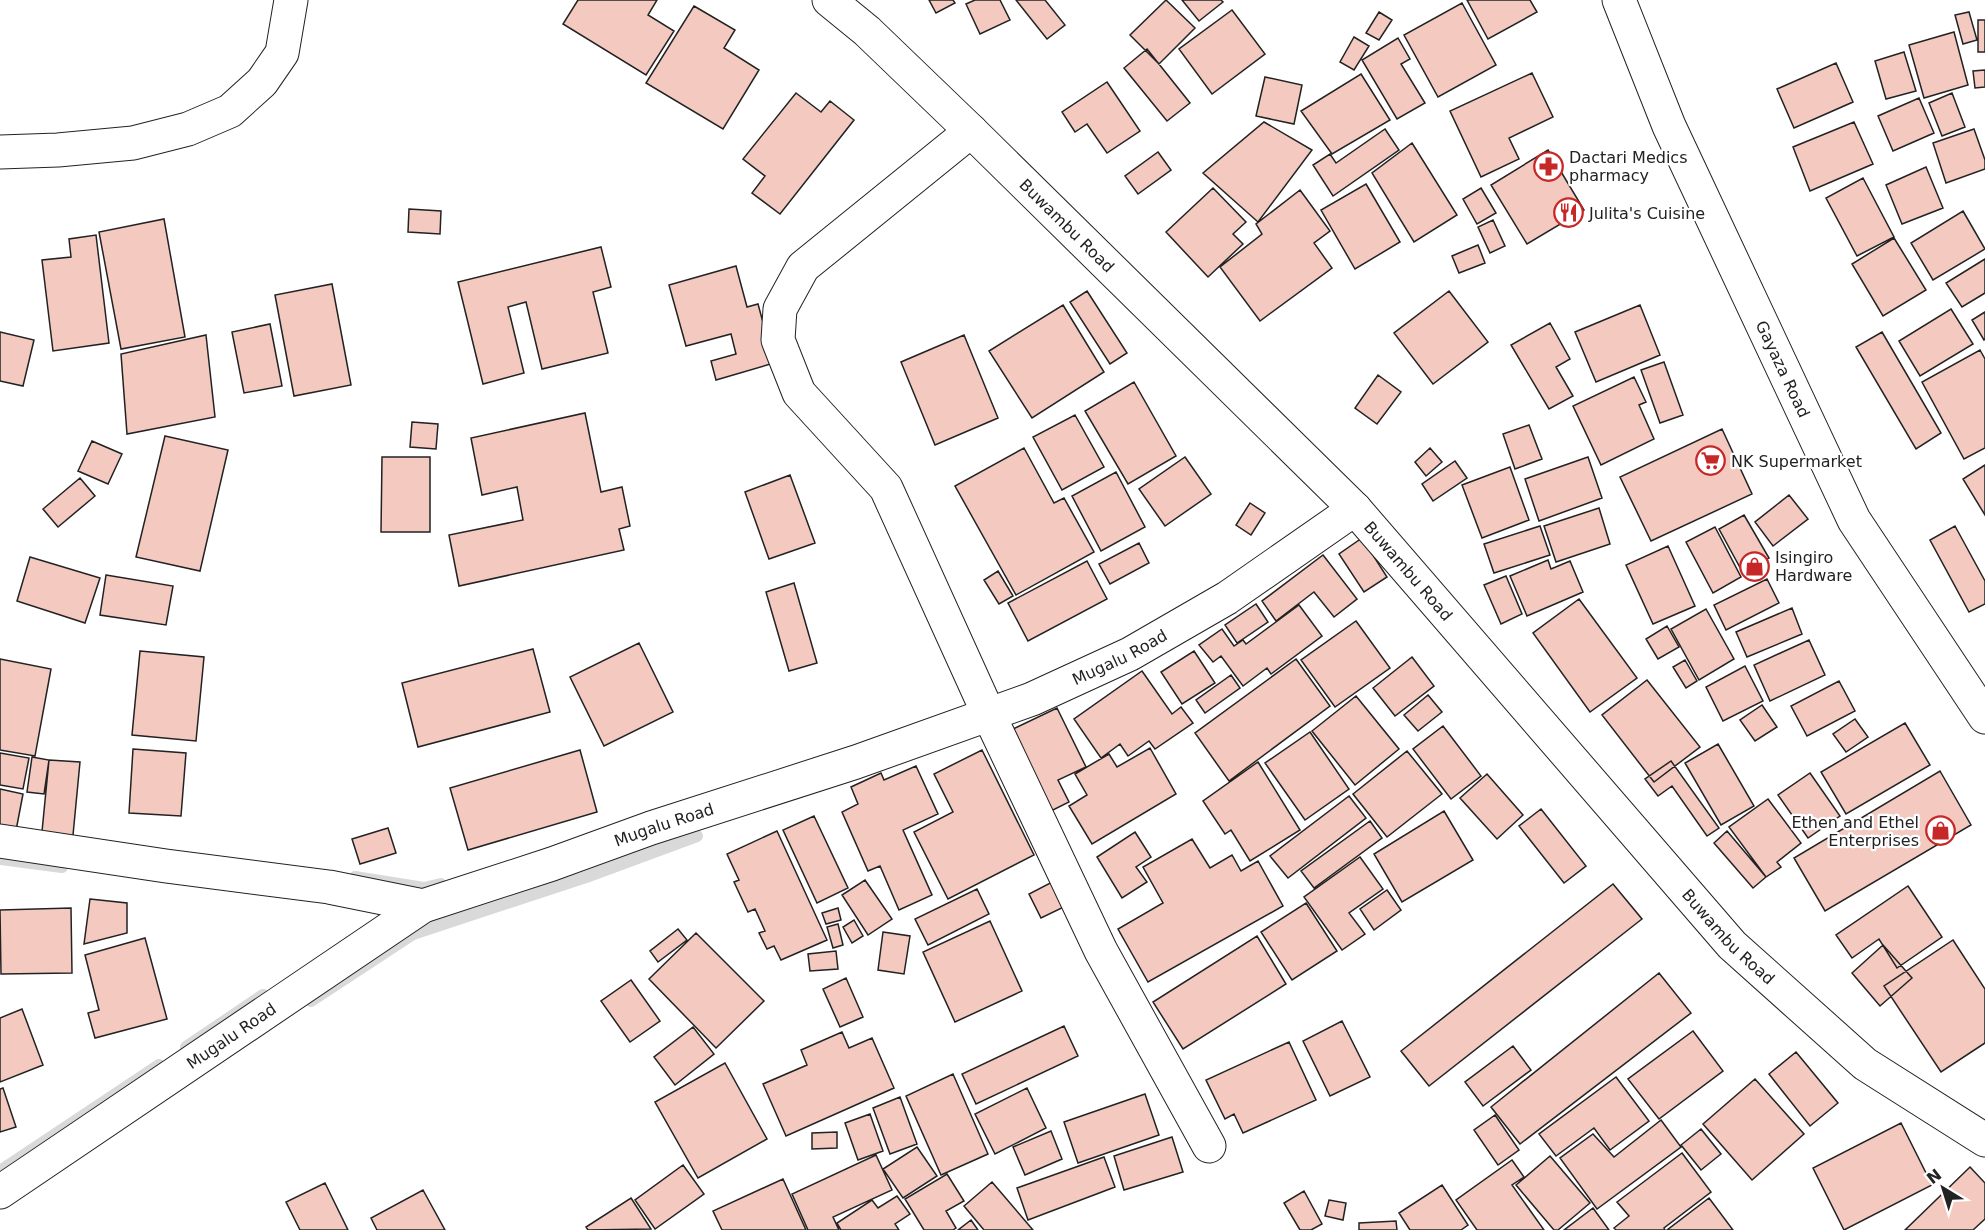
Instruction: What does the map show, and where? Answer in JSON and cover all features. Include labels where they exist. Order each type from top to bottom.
[{"type":"street","points":[[0,152],[58,150],[133,143],[188,129],[230,111],[262,82],[282,54],[291,0]]},
{"type":"street","name":"Buwambu Road","points":[[829,0],[867,31],[971,131],[1355,509],[1732,945],[1865,1064],[1985,1140]]},
{"type":"street","name":"Gayaza Road","points":[[1619,0],[1669,126],[1854,520],[1985,717]]},
{"type":"street","points":[[971,131],[803,267],[780,309],[778,340],[800,393],[886,488],[989,715],[1101,951],[1209,1146]]},
{"type":"street","name":"Mugalu Road","points":[[0,1191],[423,906],[552,864],[651,828],[856,762],[1032,699],[1130,654],[1227,598],[1355,509]]},
{"type":"street","points":[[0,841],[329,887],[423,906]]},
{"type":"building","points":[[578,0],[657,0],[648,15],[674,31],[646,75],[563,24]]},
{"type":"building","points":[[929,0],[953,0],[955,3],[936,13]]},
{"type":"building","points":[[975,0],[1000,0],[1010,20],[980,34],[966,4]]},
{"type":"building","points":[[1016,0],[1045,0],[1065,25],[1047,39]]},
{"type":"building","points":[[1166,0],[1195,28],[1159,64],[1130,35]]},
{"type":"building","points":[[1182,0],[1221,0],[1223,2],[1199,21]]},
{"type":"building","points":[[1467,0],[1530,0],[1537,12],[1488,39]]},
{"type":"building","points":[[1462,3],[1496,65],[1438,97],[1404,35]]},
{"type":"building","points":[[694,6],[735,30],[724,48],[759,70],[723,129],[646,83]]},
{"type":"building","points":[[1232,10],[1265,54],[1212,94],[1179,49]]},
{"type":"building","points":[[1379,12],[1392,20],[1379,40],[1366,33]]},
{"type":"building","points":[[1969,12],[1977,40],[1963,44],[1955,15]]},
{"type":"building","points":[[1978,20],[1985,20],[1985,52],[1978,52]]},
{"type":"building","points":[[1954,32],[1968,85],[1924,98],[1909,45]]},
{"type":"building","points":[[1354,37],[1369,46],[1354,70],[1340,62]]},
{"type":"building","points":[[1398,38],[1410,59],[1401,64],[1425,103],[1397,119],[1362,60]]},
{"type":"building","points":[[1147,49],[1190,103],[1167,121],[1124,68]]},
{"type":"building","points":[[1904,52],[1916,91],[1886,99],[1875,61]]},
{"type":"building","points":[[1836,63],[1853,102],[1794,128],[1777,89]]},
{"type":"building","points":[[1985,70],[1985,87],[1975,88],[1973,71]]},
{"type":"building","points":[[1532,73],[1553,117],[1509,138],[1519,159],[1481,177],[1450,111]]},
{"type":"building","points":[[1361,74],[1390,120],[1332,154],[1301,111]]},
{"type":"building","points":[[1265,77],[1302,85],[1294,124],[1256,116]]},
{"type":"building","points":[[1107,82],[1140,131],[1107,153],[1087,124],[1075,132],[1062,112]]},
{"type":"building","points":[[796,93],[821,112],[830,101],[854,120],[780,214],[752,193],[765,176],[743,159]]},
{"type":"building","points":[[1952,93],[1965,127],[1942,136],[1929,103]]},
{"type":"building","points":[[1919,98],[1934,133],[1893,151],[1878,116]]},
{"type":"building","points":[[1264,122],[1312,150],[1258,222],[1203,173]]},
{"type":"building","points":[[1854,122],[1873,164],[1810,191],[1793,147]]},
{"type":"building","points":[[1385,129],[1399,150],[1333,196],[1313,165],[1330,154],[1336,163]]},
{"type":"building","points":[[1974,129],[1985,160],[1985,169],[1946,183],[1933,143]]},
{"type":"building","points":[[1412,143],[1457,215],[1414,242],[1372,173]]},
{"type":"building","points":[[1548,150],[1584,210],[1527,244],[1491,185]]},
{"type":"building","points":[[1158,152],[1171,170],[1138,194],[1125,176]]},
{"type":"building","points":[[1926,167],[1943,208],[1902,224],[1886,185]]},
{"type":"building","points":[[1863,178],[1894,237],[1857,256],[1826,198]]},
{"type":"building","points":[[1366,184],[1400,242],[1355,269],[1321,210]]},
{"type":"building","points":[[1213,188],[1246,222],[1233,234],[1243,244],[1208,277],[1166,232]]},
{"type":"building","points":[[1481,188],[1496,213],[1477,224],[1463,199]]},
{"type":"building","points":[[1300,190],[1330,231],[1314,243],[1332,268],[1260,321],[1220,267],[1262,234],[1256,224]]},
{"type":"building","points":[[409,209],[441,211],[440,234],[408,232]]},
{"type":"building","points":[[1963,211],[1985,249],[1933,280],[1911,243]]},
{"type":"building","points":[[164,219],[185,337],[121,349],[99,232]]},
{"type":"building","points":[[1493,220],[1505,246],[1490,253],[1478,227]]},
{"type":"building","points":[[96,235],[109,343],[53,351],[42,260],[71,257],[69,239]]},
{"type":"building","points":[[1894,238],[1926,290],[1883,316],[1852,264]]},
{"type":"building","points":[[1478,245],[1485,263],[1459,273],[1452,256]]},
{"type":"building","points":[[601,247],[611,287],[593,292],[608,353],[542,369],[526,302],[508,307],[524,373],[483,384],[458,282]]},
{"type":"building","points":[[1985,259],[1985,293],[1962,307],[1946,283]]},
{"type":"building","points":[[736,266],[747,307],[758,304],[774,363],[716,380],[711,361],[736,354],[731,334],[686,346],[669,285]]},
{"type":"building","points":[[332,284],[351,385],[294,396],[275,295]]},
{"type":"building","points":[[1087,291],[1127,353],[1110,364],[1070,302]]},
{"type":"building","points":[[1449,291],[1488,342],[1433,384],[1394,333]]},
{"type":"building","points":[[1063,305],[1104,372],[1032,418],[989,351]]},
{"type":"building","points":[[1640,305],[1660,355],[1596,382],[1575,332]]},
{"type":"building","points":[[1951,309],[1973,344],[1920,376],[1899,341]]},
{"type":"building","points":[[1985,312],[1985,339],[1984,340],[1972,320]]},
{"type":"building","points":[[1550,323],[1570,359],[1556,367],[1573,396],[1549,409],[1511,345]]},
{"type":"building","points":[[270,324],[282,386],[244,393],[232,332]]},
{"type":"building","points":[[0,332],[34,340],[23,386],[0,381]]},
{"type":"building","points":[[1882,332],[1941,433],[1916,449],[1856,347]]},
{"type":"building","points":[[206,335],[215,417],[127,434],[121,354]]},
{"type":"building","points":[[964,335],[998,418],[935,445],[901,362]]},
{"type":"building","points":[[1980,350],[1985,359],[1985,448],[1964,459],[1922,382]]},
{"type":"building","points":[[1664,362],[1683,415],[1660,423],[1641,370]]},
{"type":"building","points":[[1378,375],[1401,392],[1377,424],[1355,408]]},
{"type":"building","points":[[1634,377],[1646,402],[1639,405],[1654,439],[1601,465],[1573,406]]},
{"type":"building","points":[[1134,382],[1176,456],[1128,484],[1085,411]]},
{"type":"building","points":[[585,413],[601,492],[622,487],[630,526],[619,529],[624,550],[459,586],[449,535],[523,520],[517,487],[482,495],[471,438]]},
{"type":"building","points":[[1075,415],[1104,467],[1062,490],[1033,437]]},
{"type":"building","points":[[412,422],[438,424],[436,449],[410,447]]},
{"type":"building","points":[[1529,425],[1542,459],[1515,469],[1503,434]]},
{"type":"building","points":[[1722,429],[1752,494],[1651,541],[1620,477]]},
{"type":"building","points":[[165,436],[228,450],[200,571],[136,557]]},
{"type":"building","points":[[92,441],[122,454],[108,484],[78,471]]},
{"type":"building","points":[[1024,448],[1054,503],[1064,498],[1094,552],[1016,595],[955,486]]},
{"type":"building","points":[[1430,448],[1442,462],[1426,476],[1415,462]]},
{"type":"building","points":[[382,457],[430,457],[430,532],[381,532]]},
{"type":"building","points":[[1185,457],[1211,494],[1165,526],[1139,489]]},
{"type":"building","points":[[1588,457],[1602,498],[1539,521],[1525,479]]},
{"type":"building","points":[[1455,461],[1467,478],[1433,501],[1422,484]]},
{"type":"building","points":[[1985,465],[1985,515],[1963,479]]},
{"type":"building","points":[[1510,467],[1529,520],[1482,538],[1462,485]]},
{"type":"building","points":[[1116,472],[1145,527],[1101,551],[1072,496]]},
{"type":"building","points":[[790,475],[815,543],[769,559],[745,492]]},
{"type":"building","points":[[80,478],[95,496],[58,527],[43,509]]},
{"type":"building","points":[[1789,495],[1808,519],[1773,546],[1755,522]]},
{"type":"building","points":[[1250,503],[1265,513],[1251,535],[1236,525]]},
{"type":"building","points":[[1599,508],[1610,544],[1556,562],[1544,526]]},
{"type":"building","points":[[1744,515],[1769,558],[1743,573],[1719,529]]},
{"type":"building","points":[[1540,526],[1550,555],[1494,573],[1484,544]]},
{"type":"building","points":[[1955,526],[1985,581],[1985,604],[1969,612],[1930,540]]},
{"type":"building","points":[[1715,527],[1741,577],[1713,593],[1686,542]]},
{"type":"building","points":[[1362,538],[1387,577],[1364,592],[1339,554]]},
{"type":"building","points":[[1139,543],[1149,563],[1110,584],[1099,564]]},
{"type":"building","points":[[1668,546],[1695,606],[1653,624],[1626,565]]},
{"type":"building","points":[[1323,555],[1357,599],[1334,617],[1314,592],[1276,621],[1262,601]]},
{"type":"building","points":[[30,557],[100,578],[85,623],[17,601]]},
{"type":"building","points":[[1548,560],[1551,569],[1570,561],[1583,592],[1527,616],[1510,576]]},
{"type":"building","points":[[1087,561],[1107,599],[1028,641],[1008,603]]},
{"type":"building","points":[[998,571],[1013,596],[999,604],[984,580]]},
{"type":"building","points":[[106,575],[173,586],[166,625],[100,615]]},
{"type":"building","points":[[1506,576],[1522,614],[1501,624],[1484,585]]},
{"type":"building","points":[[1767,579],[1779,603],[1726,630],[1714,605]]},
{"type":"building","points":[[794,583],[817,663],[789,671],[766,592]]},
{"type":"building","points":[[1579,599],[1637,678],[1590,712],[1533,633]]},
{"type":"building","points":[[1256,604],[1268,622],[1237,643],[1225,625]]},
{"type":"building","points":[[1299,605],[1322,636],[1271,674],[1267,668],[1243,686],[1221,656],[1213,662],[1199,645],[1222,629],[1234,646],[1243,640],[1246,644]]},
{"type":"building","points":[[1792,608],[1802,634],[1747,657],[1736,632]]},
{"type":"building","points":[[1706,609],[1734,659],[1699,680],[1671,629]]},
{"type":"building","points":[[1356,621],[1390,668],[1335,707],[1301,660]]},
{"type":"building","points":[[1667,626],[1679,647],[1658,659],[1646,639]]},
{"type":"building","points":[[1809,640],[1825,675],[1770,701],[1754,665]]},
{"type":"building","points":[[639,643],[673,712],[604,746],[570,677]]},
{"type":"building","points":[[533,649],[550,712],[418,747],[402,683]]},
{"type":"building","points":[[140,651],[204,657],[196,741],[132,735]]},
{"type":"building","points":[[1194,651],[1215,683],[1182,704],[1161,672]]},
{"type":"building","points":[[1412,657],[1434,686],[1395,716],[1373,688]]},
{"type":"building","points":[[0,659],[51,669],[35,756],[0,750]]},
{"type":"building","points":[[1296,659],[1330,706],[1229,781],[1195,733]]},
{"type":"building","points":[[1685,660],[1697,681],[1686,688],[1673,667]]},
{"type":"building","points":[[1745,666],[1763,701],[1723,721],[1706,687]]},
{"type":"building","points":[[1142,671],[1172,714],[1181,707],[1193,723],[1155,749],[1149,741],[1128,756],[1120,744],[1101,758],[1074,719]]},
{"type":"building","points":[[1231,675],[1240,688],[1205,713],[1196,700]]},
{"type":"building","points":[[1647,680],[1700,747],[1654,782],[1602,715]]},
{"type":"building","points":[[1839,681],[1855,711],[1807,736],[1791,706]]},
{"type":"building","points":[[1428,695],[1442,712],[1418,731],[1404,715]]},
{"type":"building","points":[[1356,696],[1399,749],[1355,785],[1312,731]]},
{"type":"building","points":[[1762,705],[1777,727],[1755,741],[1740,720]]},
{"type":"building","points":[[1057,708],[1086,767],[1058,780],[1069,802],[1049,812],[1009,731]]},
{"type":"building","points":[[1855,719],[1868,737],[1846,752],[1833,734]]},
{"type":"building","points":[[1905,723],[1930,765],[1846,814],[1821,772]]},
{"type":"building","points":[[1443,726],[1481,776],[1451,799],[1413,749]]},
{"type":"building","points":[[1310,732],[1349,789],[1305,820],[1265,763]]},
{"type":"building","points":[[1718,744],[1754,806],[1721,825],[1685,763]]},
{"type":"building","points":[[1150,748],[1176,794],[1092,844],[1069,806],[1087,795],[1075,774],[1109,754],[1117,767]]},
{"type":"building","points":[[133,749],[186,753],[181,816],[129,813]]},
{"type":"building","points":[[580,750],[597,812],[468,850],[450,788]]},
{"type":"building","points":[[982,750],[1034,855],[948,899],[914,832],[953,812],[934,774]]},
{"type":"building","points":[[1407,751],[1442,794],[1387,837],[1353,794]]},
{"type":"building","points":[[0,753],[29,758],[23,789],[0,785]]},
{"type":"building","points":[[32,757],[49,760],[44,794],[27,792]]},
{"type":"building","points":[[49,760],[80,762],[71,856],[40,852]]},
{"type":"building","points":[[1671,761],[1719,828],[1707,836],[1672,786],[1658,796],[1645,779]]},
{"type":"building","points":[[1258,762],[1300,830],[1250,861],[1231,830],[1225,834],[1203,801]]},
{"type":"building","points":[[916,766],[938,814],[903,830],[932,895],[899,910],[880,866],[868,871],[842,812],[858,804],[851,787],[881,773],[884,780]]},
{"type":"building","points":[[1940,771],[1971,825],[1825,911],[1794,858]]},
{"type":"building","points":[[1810,773],[1840,816],[1808,838],[1778,795]]},
{"type":"building","points":[[1487,774],[1523,815],[1497,839],[1460,798]]},
{"type":"building","points":[[0,789],[23,794],[14,841],[0,838]]},
{"type":"building","points":[[1349,796],[1366,818],[1288,878],[1270,856]]},
{"type":"building","points":[[1768,799],[1801,843],[1777,862],[1781,867],[1766,877],[1729,827]]},
{"type":"building","points":[[1541,809],[1586,866],[1564,883],[1519,826]]},
{"type":"building","points":[[1444,811],[1473,860],[1402,902],[1374,854]]},
{"type":"building","points":[[814,816],[848,888],[817,903],[783,830]]},
{"type":"building","points":[[1370,821],[1382,838],[1314,888],[1301,871]]},
{"type":"building","points":[[388,828],[396,853],[360,864],[352,839]]},
{"type":"building","points":[[777,831],[827,940],[781,960],[774,946],[767,949],[759,933],[765,931],[755,909],[748,912],[734,882],[739,880],[727,854]]},
{"type":"building","points":[[1727,831],[1766,877],[1753,888],[1714,843]]},
{"type":"building","points":[[1135,832],[1151,857],[1136,867],[1147,882],[1122,898],[1097,857]]},
{"type":"building","points":[[1192,839],[1210,868],[1232,855],[1241,871],[1258,861],[1283,906],[1148,982],[1118,929],[1163,903],[1143,867]]},
{"type":"building","points":[[1360,857],[1383,889],[1349,913],[1365,934],[1342,950],[1304,897]]},
{"type":"building","points":[[865,880],[892,919],[868,935],[842,895]]},
{"type":"building","points":[[1056,880],[1068,905],[1041,918],[1029,894]]},
{"type":"building","points":[[1613,884],[1642,919],[1429,1086],[1401,1051]]},
{"type":"building","points":[[1908,886],[1942,937],[1897,968],[1879,939],[1852,958],[1836,935]]},
{"type":"building","points":[[977,889],[989,914],[928,945],[915,919]]},
{"type":"building","points":[[1387,890],[1401,910],[1374,930],[1360,909]]},
{"type":"building","points":[[90,899],[127,903],[127,933],[84,944]]},
{"type":"building","points":[[1306,903],[1337,951],[1292,980],[1261,932]]},
{"type":"building","points":[[71,908],[72,973],[1,974],[0,910]]},
{"type":"building","points":[[838,908],[841,920],[826,924],[822,913]]},
{"type":"building","points":[[854,920],[863,936],[852,943],[843,927]]},
{"type":"building","points":[[990,921],[1022,991],[955,1022],[923,952]]},
{"type":"building","points":[[838,924],[843,945],[833,948],[827,927]]},
{"type":"building","points":[[678,929],[687,940],[658,962],[650,951]]},
{"type":"building","points":[[883,932],[910,936],[904,974],[878,970]]},
{"type":"building","points":[[696,933],[764,1001],[716,1048],[649,979]]},
{"type":"building","points":[[1257,936],[1286,984],[1183,1049],[1153,1002]]},
{"type":"building","points":[[145,938],[167,1019],[95,1038],[88,1013],[99,1010],[85,955]]},
{"type":"building","points":[[1953,940],[1985,989],[1985,1043],[1941,1072],[1884,986]]},
{"type":"building","points":[[1883,945],[1912,978],[1880,1006],[1852,973]]},
{"type":"building","points":[[836,951],[838,969],[810,971],[808,954]]},
{"type":"building","points":[[1659,973],[1691,1013],[1520,1144],[1491,1107]]},
{"type":"building","points":[[846,978],[863,1017],[840,1027],[823,989]]},
{"type":"building","points":[[631,980],[660,1021],[630,1042],[601,1001]]},
{"type":"building","points":[[22,1009],[43,1065],[0,1082],[0,1018]]},
{"type":"building","points":[[1342,1021],[1370,1077],[1330,1096],[1303,1041]]},
{"type":"building","points":[[1064,1026],[1078,1056],[976,1104],[962,1074]]},
{"type":"building","points":[[693,1027],[714,1054],[675,1085],[654,1057]]},
{"type":"building","points":[[1693,1031],[1723,1071],[1659,1119],[1628,1079]]},
{"type":"building","points":[[842,1032],[849,1048],[872,1038],[894,1088],[786,1136],[763,1084],[807,1065],[801,1050]]},
{"type":"building","points":[[1289,1042],[1316,1100],[1243,1133],[1234,1114],[1225,1119],[1206,1080]]},
{"type":"building","points":[[1513,1046],[1531,1070],[1483,1106],[1465,1082]]},
{"type":"building","points":[[1796,1052],[1838,1103],[1810,1126],[1769,1074]]},
{"type":"building","points":[[725,1063],[767,1139],[698,1178],[655,1102]]},
{"type":"building","points":[[953,1074],[988,1154],[941,1175],[906,1096]]},
{"type":"building","points":[[1616,1077],[1649,1121],[1610,1150],[1594,1128],[1556,1156],[1539,1134]]},
{"type":"building","points":[[1755,1079],[1804,1134],[1752,1180],[1703,1124]]},
{"type":"building","points":[[3,1088],[16,1127],[0,1132],[0,1089]]},
{"type":"building","points":[[1027,1088],[1046,1128],[995,1154],[975,1114]]},
{"type":"building","points":[[1145,1094],[1159,1135],[1078,1163],[1064,1122]]},
{"type":"building","points":[[900,1097],[917,1144],[890,1154],[873,1108]]},
{"type":"building","points":[[870,1114],[883,1151],[858,1160],[845,1123]]},
{"type":"building","points":[[1495,1115],[1519,1150],[1498,1165],[1474,1130]]},
{"type":"building","points":[[1661,1120],[1681,1147],[1597,1209],[1560,1158],[1593,1134],[1614,1157]]},
{"type":"building","points":[[1901,1123],[1932,1185],[1844,1230],[1813,1168]]},
{"type":"building","points":[[1701,1129],[1721,1154],[1701,1170],[1681,1145]]},
{"type":"building","points":[[1051,1131],[1062,1159],[1025,1175],[1013,1147]]},
{"type":"building","points":[[837,1132],[837,1148],[812,1149],[812,1133]]},
{"type":"building","points":[[1172,1137],[1183,1172],[1124,1190],[1114,1156]]},
{"type":"building","points":[[917,1147],[937,1176],[903,1198],[883,1169]]},
{"type":"building","points":[[1682,1153],[1711,1192],[1664,1228],[1665,1230],[1616,1230],[1614,1228],[1629,1216],[1617,1202]]},
{"type":"building","points":[[876,1155],[892,1190],[833,1217],[839,1230],[808,1230],[792,1194]]},
{"type":"building","points":[[1550,1156],[1590,1203],[1558,1230],[1554,1230],[1516,1185]]},
{"type":"building","points":[[1104,1157],[1115,1187],[1028,1220],[1017,1188]]},
{"type":"building","points":[[1512,1160],[1524,1177],[1512,1185],[1544,1230],[1477,1230],[1456,1200]]},
{"type":"building","points":[[683,1165],[704,1194],[655,1229],[635,1200]]},
{"type":"building","points":[[1970,1167],[1985,1183],[1985,1219],[1973,1230],[1905,1230]]},
{"type":"building","points":[[947,1174],[964,1201],[946,1211],[956,1228],[953,1230],[924,1230],[905,1199]]},
{"type":"building","points":[[783,1179],[806,1230],[722,1230],[713,1211]]},
{"type":"building","points":[[992,1182],[1033,1230],[984,1230],[964,1206]]},
{"type":"building","points":[[325,1183],[348,1230],[300,1230],[286,1202]]},
{"type":"building","points":[[1442,1185],[1468,1225],[1461,1230],[1410,1230],[1399,1213]]},
{"type":"building","points":[[423,1190],[445,1230],[377,1230],[371,1218]]},
{"type":"building","points":[[1304,1191],[1322,1224],[1311,1230],[1300,1230],[1284,1203]]},
{"type":"building","points":[[897,1196],[910,1214],[895,1224],[899,1230],[841,1230],[837,1223],[872,1200],[878,1208]]},
{"type":"building","points":[[631,1198],[651,1229],[588,1230],[586,1227]]},
{"type":"building","points":[[1709,1198],[1733,1230],[1667,1230]]},
{"type":"building","points":[[1329,1200],[1346,1203],[1343,1220],[1325,1216]]},
{"type":"building","points":[[1593,1208],[1609,1230],[1564,1230]]},
{"type":"building","points":[[971,1220],[978,1230],[958,1230]]},
{"type":"building","points":[[1396,1221],[1397,1230],[1359,1230],[1359,1223]]},
{"type":"waterway","points":[[311,1001],[413,934],[586,877],[697,836]]},
{"type":"waterway","points":[[0,859],[62,867]]},
{"type":"waterway","points":[[355,877],[424,888],[441,884]]},
{"type":"waterway","points":[[186,1047],[263,995]]},
{"type":"waterway","points":[[0,1171],[159,1065]]},
{"type":"place","name":"Dactari Medics pharmacy","points":[[1548,166]]},
{"type":"place","name":"Julita's Cuisine","points":[[1568,213]]},
{"type":"place","name":"NK Supermarket","points":[[1710,461]]},
{"type":"place","name":"Isingiro Hardware","points":[[1754,566]]},
{"type":"place","name":"Ethen and Ethel Enterprises","points":[[1940,831]]}]
